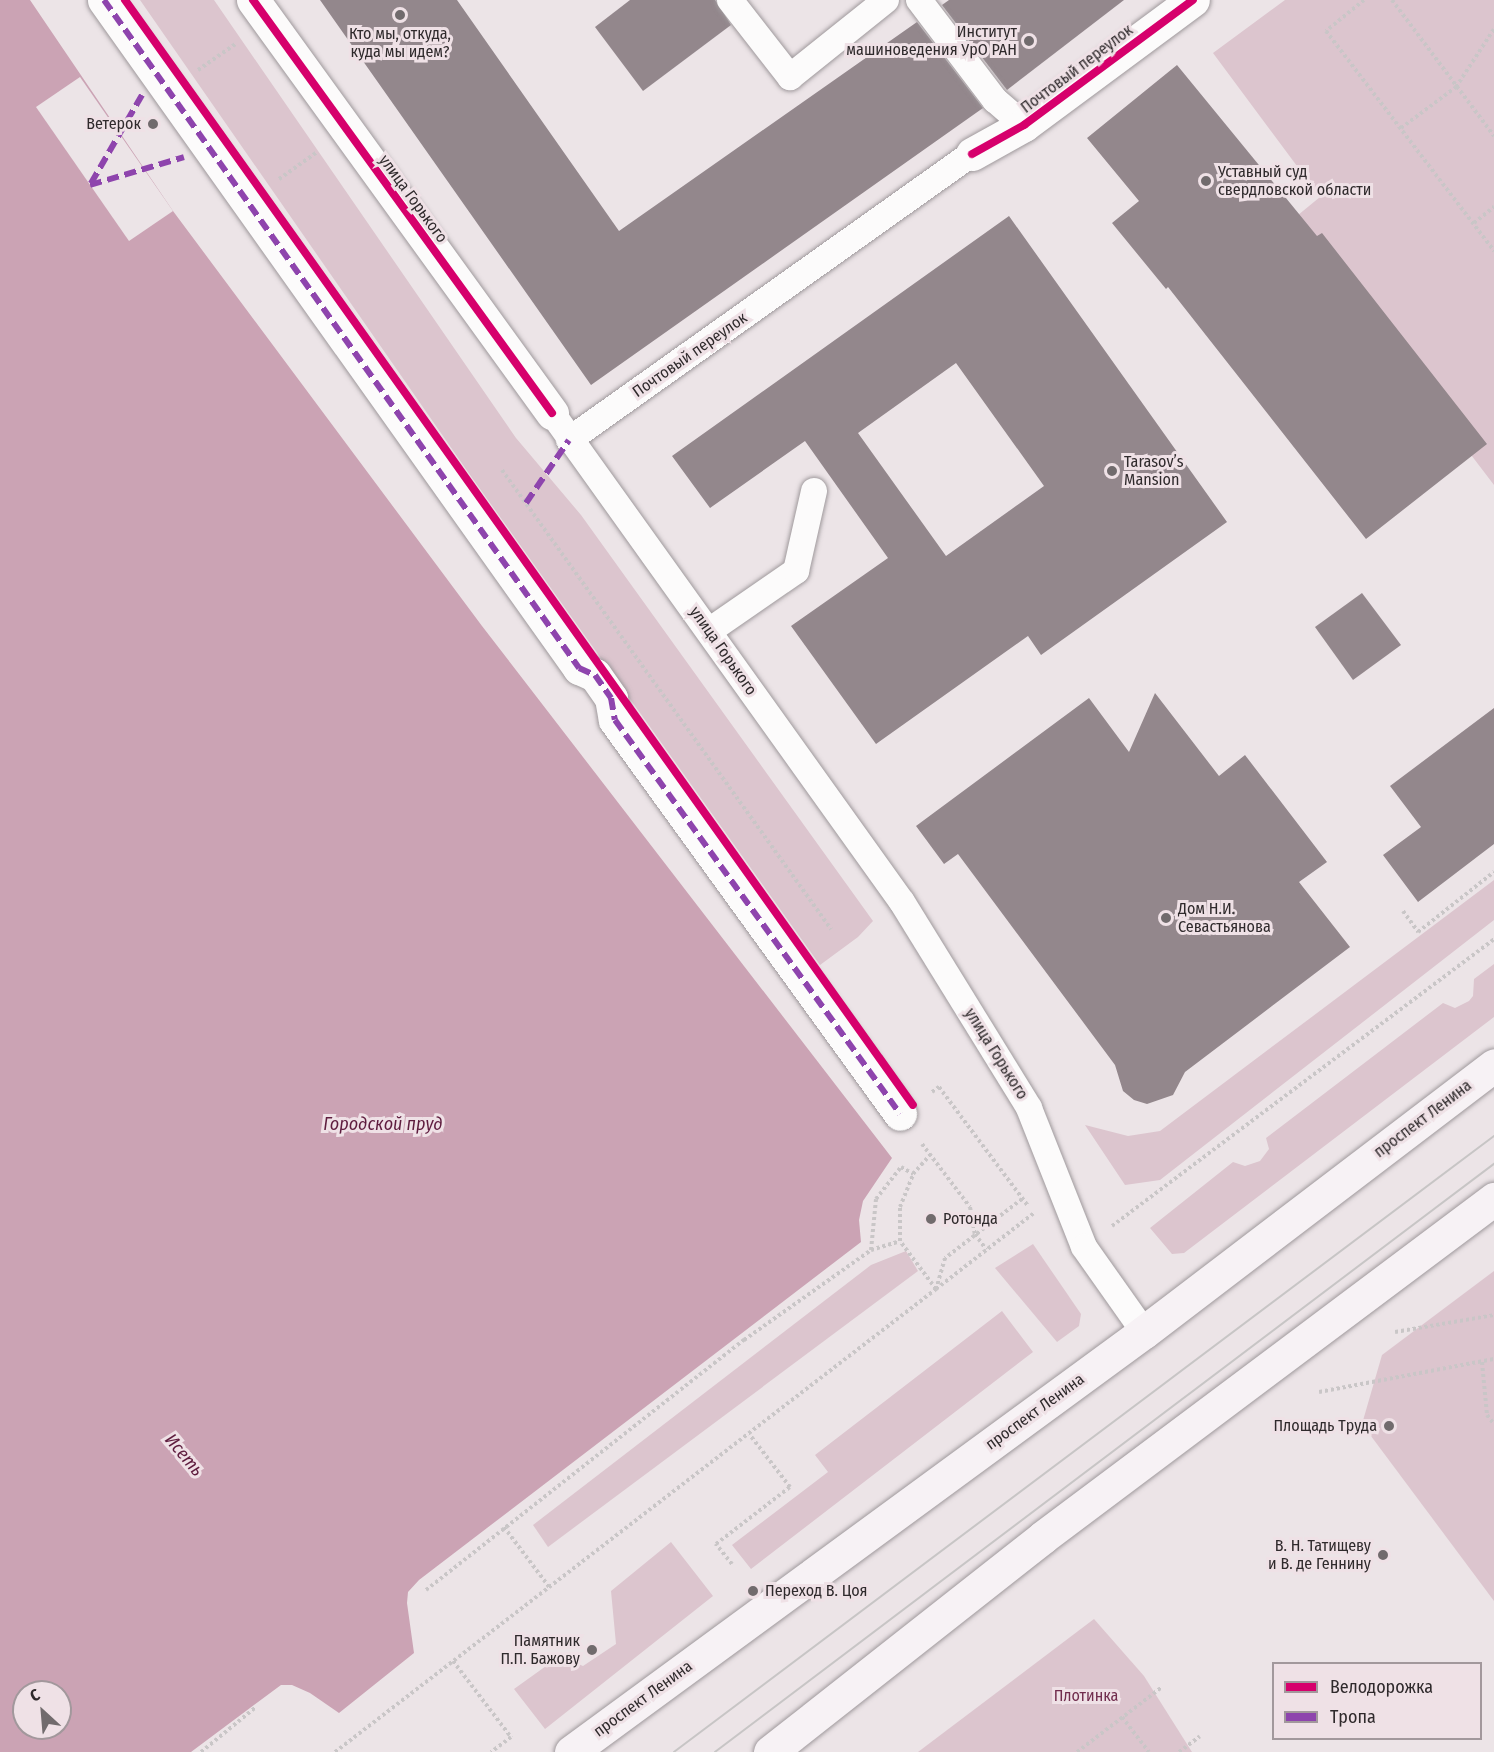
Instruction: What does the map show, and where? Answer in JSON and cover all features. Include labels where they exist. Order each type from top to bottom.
[{"type":"main road","name":"проспект Ленина","points":[[571,1752],[1144,1332],[1494,1065]]},
{"type":"main road","points":[[770,1752],[1043,1537],[1494,1199]]},
{"type":"street","points":[[104,0],[579,668],[595,675],[611,698],[615,720],[900,1114]]},
{"type":"street","name":"Почтовый переулок","points":[[972,154],[1024,126],[1193,0]]},
{"type":"street","name":"улица Горького","points":[[261,11],[552,413]]},
{"type":"lane","points":[[730,0],[790,77],[886,0]]},
{"type":"lane","points":[[919,0],[995,100],[1024,126]]},
{"type":"lane","name":"Почтовый переулок","points":[[569,440],[972,154]]},
{"type":"lane","name":"улица Горького","points":[[552,413],[569,440],[709,631],[908,912],[1029,1108],[1084,1247],[1144,1332]]},
{"type":"lane","points":[[709,631],[796,571],[814,491]]},
{"type":"path","points":[[1364,0],[1326,31],[1494,251]]},
{"type":"path","points":[[1392,0],[1494,136]]},
{"type":"path","points":[[169,90],[261,11]]},
{"type":"path","points":[[1401,128],[1456,87],[1494,29]]},
{"type":"path","points":[[248,201],[347,131]]},
{"type":"path","points":[[1474,223],[1494,207]]},
{"type":"path","points":[[502,470],[831,928]]},
{"type":"path","points":[[1403,911],[1418,932],[1494,872]]},
{"type":"path","points":[[1136,1207],[1494,939]]},
{"type":"path","points":[[939,1087],[1041,1222]]},
{"type":"path","points":[[920,1141],[970,1207],[975,1234],[986,1249]]},
{"type":"path","points":[[930,1155],[913,1174],[900,1207],[900,1241],[936,1289]]},
{"type":"path","points":[[871,1250],[876,1199],[901,1167],[913,1174]]},
{"type":"path","points":[[936,1289],[945,1258],[1022,1198]]},
{"type":"path","points":[[335,1752],[750,1435],[1034,1213]]},
{"type":"path","points":[[426,1590],[744,1340],[871,1250],[900,1241]]},
{"type":"path","points":[[1395,1332],[1494,1315]]},
{"type":"path","points":[[1318,1392],[1494,1359]]},
{"type":"path","points":[[1482,1362],[1487,1415],[1494,1424]]},
{"type":"path","points":[[732,1564],[716,1544],[790,1487],[750,1435]]},
{"type":"path","points":[[504,1527],[550,1588]]},
{"type":"path","points":[[453,1662],[511,1737],[491,1752]]},
{"type":"path","points":[[1077,1752],[1162,1687]]},
{"type":"path","points":[[201,1752],[256,1707]]},
{"type":"path","points":[[1122,1717],[1149,1752]]},
{"type":"path","points":[[1179,1752],[1200,1736]]},
{"type":"green space","points":[[140,0],[214,0],[516,438],[581,515],[873,921],[858,937],[820,965],[468,472]]},
{"type":"green space","points":[[1285,0],[1494,0],[1494,485],[1292,220],[1320,197],[1213,53]]},
{"type":"green space","points":[[1494,880],[1494,920],[1160,1180],[1125,1185],[1085,1125],[1128,1136],[1160,1131]]},
{"type":"green space","points":[[1494,964],[1494,1017],[1184,1253],[1172,1254],[1150,1228],[1233,1162],[1245,1166],[1260,1161],[1269,1149],[1266,1138],[1443,1003],[1455,1008],[1469,1001],[1473,996],[1474,979]]},
{"type":"green space","points":[[1033,1244],[1081,1314],[1079,1326],[1057,1342],[995,1268]]},
{"type":"green space","points":[[906,1251],[918,1271],[548,1547],[533,1525],[871,1265]]},
{"type":"green space","points":[[1494,1271],[1494,1601],[1362,1424],[1382,1355]]},
{"type":"green space","points":[[1002,1311],[1033,1352],[751,1569],[732,1545],[828,1472],[815,1455]]},
{"type":"green space","points":[[671,1542],[713,1596],[545,1729],[514,1689],[560,1656],[583,1666],[616,1644],[611,1591]]},
{"type":"green space","name":"Плотинка","points":[[1094,1619],[1144,1676],[1192,1752],[918,1752]]},
{"type":"water","name":"Городской пруд","points":[[0,0],[30,0],[173,211],[482,626],[892,1158],[863,1201],[859,1220],[861,1242],[419,1580],[408,1592],[407,1603],[414,1653],[339,1713],[310,1693],[292,1685],[281,1685],[191,1752],[0,1752]]},
{"type":"pier","points":[[80,77],[173,211],[129,241],[36,107]]},
{"type":"building","points":[[320,0],[457,0],[619,231],[917,22],[983,108],[591,385]]},
{"type":"building","points":[[630,0],[715,0],[731,25],[643,91],[595,27]]},
{"type":"building","name":"Институт машиноведения УрО РАН","points":[[949,0],[1124,0],[1007,90],[942,5]]},
{"type":"building","points":[[1177,65],[1317,236],[1322,233],[1487,444],[1366,539],[1168,287],[1166,289],[1112,223],[1139,201],[1087,138]]},
{"type":"building","name":"Tarasov’s Mansion","points":[[1009,216],[1227,522],[1041,655],[1028,636],[876,744],[791,626],[888,558],[805,441],[710,508],[672,456]],"holes":[[[956,363],[1044,486],[946,556],[858,433]]]},
{"type":"building","points":[[1362,593],[1401,645],[1353,680],[1315,627]]},
{"type":"building","name":"Дом Н.И. Севастьянова","points":[[1155,693],[1219,776],[1245,755],[1327,862],[1299,882],[1350,947],[1185,1072],[1173,1095],[1147,1104],[1134,1100],[1123,1091],[1115,1065],[958,854],[944,864],[916,826],[1089,698],[1129,752]]},
{"type":"building","points":[[1494,708],[1494,844],[1418,902],[1383,855],[1421,827],[1390,786]]},
{"type":"tram line","points":[[674,1752],[1494,1136]]},
{"type":"tram line","points":[[715,1752],[1494,1164]]},
{"type":"marked path","points":[[104,0],[579,668],[595,675],[611,698],[615,720],[900,1114]]},
{"type":"marked path","points":[[142,95],[90,185],[184,157]]},
{"type":"marked path","points":[[526,503],[569,440]]},
{"type":"cycle path","points":[[125,0],[913,1105]]},
{"type":"cycle path","points":[[253,0],[552,413]]},
{"type":"cycle path","points":[[972,154],[1024,125],[1193,0]]},
{"type":"place","name":"Кто мы, откуда, куда мы идем?","points":[[400,15]]},
{"type":"place","name":"Институт машиноведения УрО РАН","points":[[1029,41]]},
{"type":"place","name":"Ветерок","points":[[153,124]]},
{"type":"place","name":"Уставный суд свердловской области","points":[[1206,181]]},
{"type":"place","name":"Tarasov’s Mansion","points":[[1112,471]]},
{"type":"place","name":"Дом Н.И. Севастьянова","points":[[1166,918]]},
{"type":"place","name":"Ротонда","points":[[931,1219]]},
{"type":"place","name":"Площадь Труда","points":[[1389,1426]]},
{"type":"place","name":"В. Н. Татищеву и В. де Геннину","points":[[1383,1555]]},
{"type":"place","name":"Переход В. Цоя","points":[[753,1591]]},
{"type":"place","name":"Памятник П.П. Бажову","points":[[592,1650]]},
{"type":"water label","name":"Исеть","points":[[184,1455]]}]
